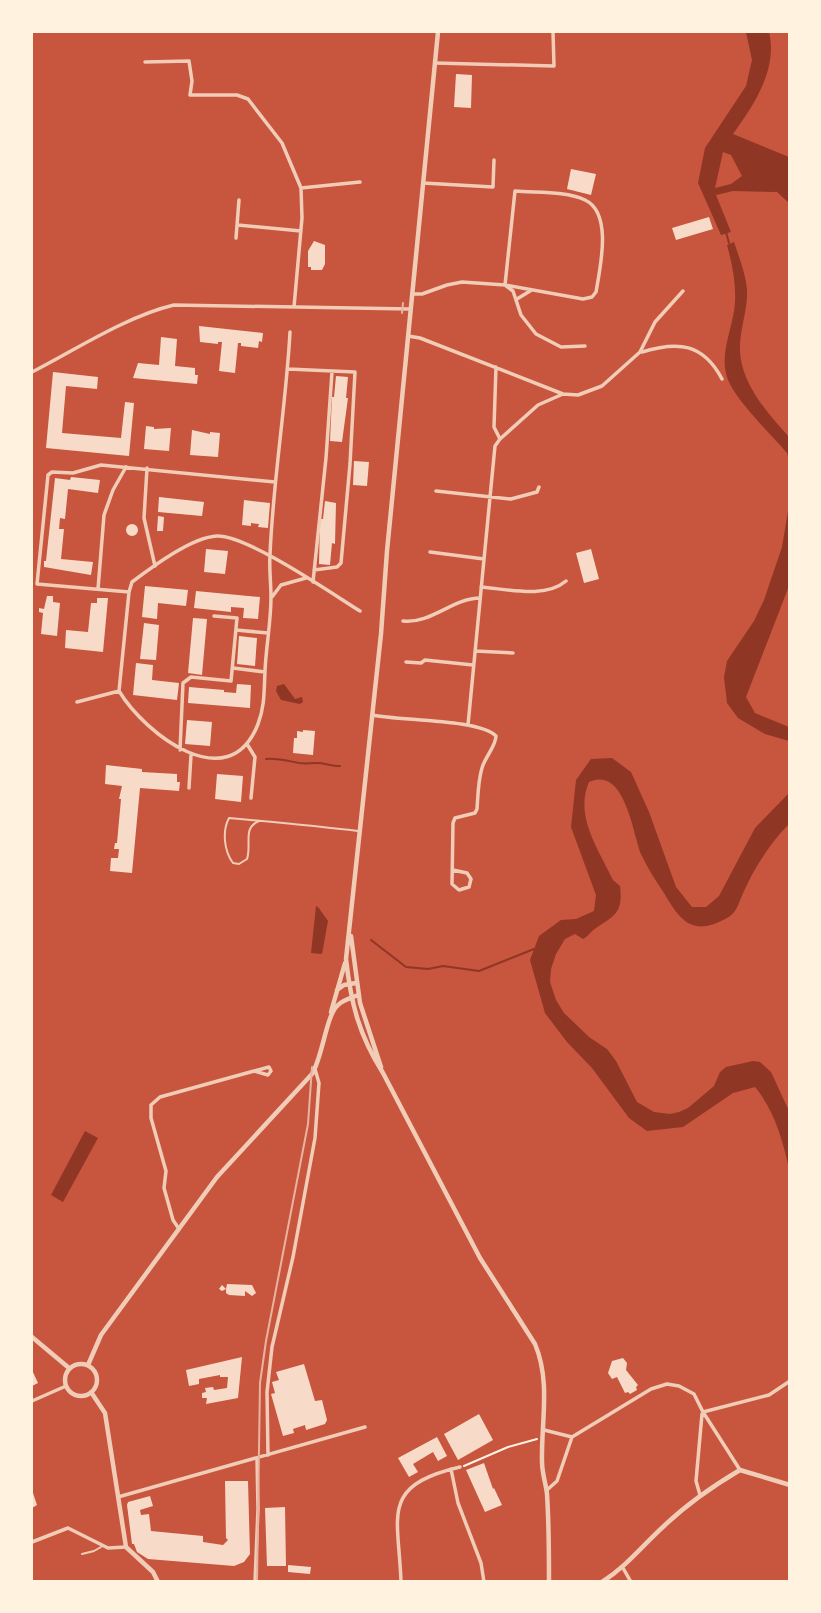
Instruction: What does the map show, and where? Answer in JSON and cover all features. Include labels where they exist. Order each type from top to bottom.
[{"type":"street","points":[[88,1365],[101,1335],[217,1177],[315,1069],[324,1046],[346,959],[361,831],[438,32]]},
{"type":"street","points":[[435,63],[554,66],[554,32]]},
{"type":"street","points":[[145,62],[189,61],[192,81],[190,95],[237,95],[247,99],[282,143],[301,188],[301,231],[294,307]]},
{"type":"street","points":[[423,183],[493,187],[494,160]]},
{"type":"street","points":[[301,188],[360,181]]},
{"type":"street","points":[[412,294],[422,294],[462,282],[505,285],[583,299],[592,297],[596,292],[603,236],[599,215],[587,201],[515,191],[505,285]]},
{"type":"street","points":[[236,238],[239,200]]},
{"type":"street","points":[[238,225],[301,231]]},
{"type":"street","points":[[505,285],[513,291],[521,315],[536,334],[561,347],[585,346]]},
{"type":"street","points":[[517,299],[531,290]]},
{"type":"street","points":[[408,336],[420,338],[563,394],[578,395],[596,390],[640,352],[655,322],[683,291]]},
{"type":"street","points":[[32,372],[158,309],[195,303],[410,309]]},
{"type":"street","points":[[290,332],[269,556],[271,598],[264,700],[258,723],[247,744],[236,753],[215,758],[191,755],[152,729],[119,691],[132,582],[195,542],[218,536],[236,540],[269,556],[360,611]]},
{"type":"street","points":[[640,352],[663,346],[687,347],[710,359],[722,379]]},
{"type":"street","points":[[496,367],[494,427],[500,439]]},
{"type":"street","points":[[288,369],[355,372],[341,563],[337,567],[314,570]]},
{"type":"street","points":[[313,582],[332,371]]},
{"type":"street","points":[[468,725],[495,446],[538,405],[563,394]]},
{"type":"street","points":[[129,592],[37,584],[48,475],[52,472],[79,472],[101,465],[276,483]]},
{"type":"street","points":[[98,589],[104,515],[113,490],[126,467]]},
{"type":"street","points":[[148,468],[144,517],[155,567]]},
{"type":"street","points":[[436,491],[511,499],[537,492],[538,487]]},
{"type":"street","points":[[430,552],[484,559]]},
{"type":"street","points":[[271,598],[281,585],[306,578]]},
{"type":"street","points":[[481,587],[542,591],[558,589],[566,582]]},
{"type":"street","points":[[403,621],[418,621],[463,601],[480,598]]},
{"type":"street","points":[[180,750],[183,682],[191,677],[232,681],[237,618],[214,617]]},
{"type":"street","points":[[236,630],[268,633]]},
{"type":"street","points":[[475,650],[513,653]]},
{"type":"street","points":[[406,662],[421,663],[425,660],[474,665]]},
{"type":"street","points":[[233,668],[265,672]]},
{"type":"street","points":[[77,702],[119,691]]},
{"type":"street","points":[[372,715],[468,725],[490,731],[496,736],[496,742],[487,755],[481,772],[477,809],[475,813],[456,818],[453,823],[453,870],[453,887],[458,890],[467,889],[471,882],[469,875],[453,870]]},
{"type":"street","points":[[247,744],[255,758],[251,798]]},
{"type":"street","points":[[189,788],[191,755]]},
{"type":"street","points":[[350,925],[358,995],[383,1073]]},
{"type":"street","points":[[346,959],[355,1014],[371,1054],[480,1258],[536,1344],[544,1370],[545,1392],[541,1429],[549,1527],[549,1581]]},
{"type":"street","points":[[336,990],[356,983]]},
{"type":"street","points":[[330,1016],[337,1006],[358,995]]},
{"type":"street","points":[[268,1455],[267,1392],[272,1347],[293,1257],[315,1138],[319,1083],[315,1069]]},
{"type":"street","points":[[179,1229],[173,1220],[164,1188],[166,1171],[151,1118],[151,1105],[160,1097],[254,1071]]},
{"type":"street","points":[[32,1338],[69,1368]]},
{"type":"street","points":[[78,1364],[88,1365],[97,1378],[96,1383],[91,1392],[77,1395],[66,1386],[65,1377],[69,1368],[78,1364]]},
{"type":"street","points":[[703,1412],[769,1395],[789,1381]]},
{"type":"street","points":[[547,1490],[557,1480],[572,1437],[651,1389],[667,1384],[679,1386],[694,1394],[740,1470]]},
{"type":"street","points":[[32,1401],[66,1386]]},
{"type":"street","points":[[91,1392],[105,1413],[126,1547],[153,1572],[158,1581]]},
{"type":"street","points":[[700,1495],[696,1481],[703,1412]]},
{"type":"street","points":[[118,1497],[365,1427]]},
{"type":"street","points":[[541,1429],[572,1437]]},
{"type":"street","points":[[255,1581],[257,1458]]},
{"type":"street","points":[[401,1581],[396,1520],[399,1503],[415,1485],[438,1473],[460,1467]]},
{"type":"street","points":[[451,1469],[458,1503],[479,1557],[484,1581]]},
{"type":"street","points":[[603,1581],[622,1568],[664,1525],[700,1495],[740,1470],[789,1485]]},
{"type":"street","points":[[32,1542],[68,1528],[102,1546],[126,1547]]},
{"type":"street","points":[[622,1568],[631,1581]]},
{"type":"lane","points":[[259,821],[249,827],[246,860],[239,864],[233,863],[224,827],[229,818],[361,831]]},
{"type":"lane","points":[[82,1554],[102,1546]]},
{"type":"path","points":[[460,1467],[508,1447],[542,1438]]},
{"type":"shaded area","points":[[746,32],[769,32],[771,46],[767,73],[756,99],[733,134],[789,157],[789,203],[777,192],[733,191],[716,195],[731,232],[721,235],[698,183],[705,148],[746,86],[752,60]],"holes":[[[723,152],[731,155],[742,176],[731,184],[715,188]]]},
{"type":"shaded area","points":[[734,242],[747,290],[740,344],[744,370],[755,395],[789,437],[789,460],[787,453],[737,395],[727,377],[725,358],[735,295],[727,245]]},
{"type":"shaded area","points":[[789,505],[789,586],[746,697],[755,713],[789,727],[789,741],[765,734],[738,718],[727,703],[724,677],[727,661],[754,621],[764,600],[782,547]]},
{"type":"shaded area","points":[[284,684],[295,699],[302,697],[303,702],[300,704],[281,700],[276,691],[277,686]]},
{"type":"shaded area","points":[[612,758],[631,772],[649,812],[676,887],[692,907],[706,907],[719,896],[755,828],[789,793],[789,824],[758,864],[736,909],[731,916],[715,924],[697,926],[689,924],[676,912],[649,870],[620,793],[612,784],[602,780],[589,782],[584,807],[586,820],[613,880],[620,886],[620,902],[617,912],[585,938],[575,934],[565,939],[556,954],[550,982],[564,1013],[589,1037],[607,1049],[637,1102],[654,1112],[670,1114],[688,1108],[714,1086],[720,1072],[726,1067],[760,1062],[771,1072],[789,1111],[789,1169],[777,1126],[755,1087],[733,1093],[683,1127],[647,1131],[629,1118],[592,1068],[567,1042],[545,1013],[530,960],[539,936],[561,920],[576,919],[594,911],[596,895],[571,827],[576,780],[591,759]]},
{"type":"shaded area","points":[[316,906],[328,921],[322,954],[311,953]]},
{"type":"shaded area","points":[[85,1131],[98,1138],[63,1202],[51,1195]]},
{"type":"building","points":[[456,74],[472,75],[471,108],[454,107]]},
{"type":"building","points":[[571,169],[596,174],[591,195],[567,189]]},
{"type":"building","points":[[709,217],[713,229],[676,240],[672,228]]},
{"type":"building","points":[[314,241],[325,245],[325,264],[322,270],[311,270],[311,267],[308,267],[308,251]]},
{"type":"building","points":[[199,326],[263,333],[262,342],[259,341],[258,348],[241,346],[241,343],[238,343],[235,373],[219,371],[222,342],[200,342]]},
{"type":"building","points":[[161,337],[177,339],[175,366],[195,368],[195,375],[198,375],[197,384],[133,378],[138,363],[159,365]]},
{"type":"building","points":[[53,372],[98,377],[97,389],[66,386],[62,433],[121,438],[125,402],[134,403],[129,456],[46,448]]},
{"type":"building","points":[[336,376],[348,377],[342,442],[330,441]]},
{"type":"building","points":[[146,426],[154,429],[171,428],[169,451],[144,449]]},
{"type":"building","points":[[192,430],[220,433],[218,457],[190,455]]},
{"type":"building","points":[[354,461],[369,462],[367,486],[353,485]]},
{"type":"building","points":[[71,477],[100,480],[98,493],[68,489],[65,519],[60,518],[59,529],[64,529],[61,559],[93,562],[91,575],[44,567],[55,478],[70,480]]},
{"type":"building","points":[[159,497],[204,502],[202,516],[158,512]]},
{"type":"building","points":[[244,500],[270,503],[268,528],[251,523],[251,526],[242,525]]},
{"type":"building","points":[[325,501],[336,503],[335,544],[332,543],[330,565],[319,564],[320,519],[323,519]]},
{"type":"building","points":[[158,516],[164,517],[163,531],[157,531]]},
{"type":"building","points":[[132,524],[138,530],[132,536],[126,530]]},
{"type":"building","points":[[206,549],[228,551],[225,574],[204,572]]},
{"type":"building","points":[[591,549],[599,579],[584,583],[576,553]]},
{"type":"building","points":[[145,586],[188,590],[186,606],[158,603],[157,619],[142,617]]},
{"type":"building","points":[[196,591],[260,597],[258,619],[243,618],[244,608],[231,607],[231,612],[194,608]]},
{"type":"building","points":[[47,596],[53,596],[53,602],[60,603],[57,636],[41,634],[43,613],[39,612],[39,608],[44,609]]},
{"type":"building","points":[[97,598],[108,598],[103,652],[65,648],[66,630],[88,632],[91,603],[97,603]]},
{"type":"building","points":[[193,618],[207,619],[202,675],[188,673]]},
{"type":"building","points":[[144,623],[159,625],[156,660],[140,659]]},
{"type":"building","points":[[239,636],[257,638],[255,666],[237,664]]},
{"type":"building","points":[[136,663],[153,665],[152,680],[179,683],[177,700],[133,695]]},
{"type":"building","points":[[237,684],[251,685],[250,708],[188,703],[189,687],[236,693]]},
{"type":"building","points":[[187,720],[212,722],[210,746],[185,744]]},
{"type":"building","points":[[297,731],[315,731],[313,755],[293,753]]},
{"type":"building","points":[[106,765],[142,769],[142,772],[177,774],[177,782],[180,782],[179,791],[140,788],[132,873],[110,871],[111,858],[118,858],[119,849],[114,849],[117,843],[122,786],[105,784]]},
{"type":"building","points":[[217,774],[243,776],[241,802],[215,799]]},
{"type":"building","points":[[227,1284],[252,1285],[256,1293],[252,1296],[245,1291],[245,1296],[229,1295],[226,1293]]},
{"type":"building","points":[[242,1357],[238,1398],[206,1404],[207,1398],[202,1398],[202,1393],[206,1392],[205,1388],[227,1388],[228,1377],[220,1375],[199,1379],[199,1384],[189,1386],[186,1370]]},
{"type":"building","points":[[623,1358],[627,1363],[626,1370],[638,1385],[637,1390],[630,1394],[625,1393],[617,1377],[612,1379],[608,1373],[612,1361]]},
{"type":"building","points":[[304,1364],[315,1401],[322,1400],[327,1420],[325,1424],[306,1430],[305,1425],[293,1429],[294,1433],[283,1436],[271,1394],[275,1393],[272,1382],[279,1380],[276,1372]]},
{"type":"building","points":[[32,1370],[38,1383],[32,1386]]},
{"type":"building","points":[[479,1414],[493,1440],[458,1460],[444,1434]]},
{"type":"building","points":[[437,1437],[447,1456],[438,1461],[433,1452],[413,1464],[418,1472],[409,1477],[398,1458]]},
{"type":"building","points":[[484,1463],[502,1505],[485,1512],[466,1470]]},
{"type":"building","points":[[225,1481],[248,1481],[250,1554],[244,1562],[234,1566],[148,1559],[137,1552],[132,1544],[127,1505],[128,1502],[150,1496],[153,1506],[140,1510],[141,1515],[149,1514],[151,1531],[203,1536],[203,1542],[223,1545],[228,1540]]},
{"type":"building","points":[[32,1490],[37,1505],[32,1508]]},
{"type":"building","points":[[285,1507],[286,1566],[267,1566],[265,1508]]},
{"type":"building","points":[[288,1565],[311,1567],[310,1574],[288,1572]]},
{"type":"waterway","points":[[726,232],[729,243]]},
{"type":"waterway","points":[[266,759],[340,766]]},
{"type":"waterway","points":[[371,940],[406,967],[428,969],[443,966],[479,971],[534,949]]},
{"type":"tram line","points":[[402,313],[403,303]]},
{"type":"tram line","points":[[257,1582],[260,1383],[308,1124],[312,1067]]}]
